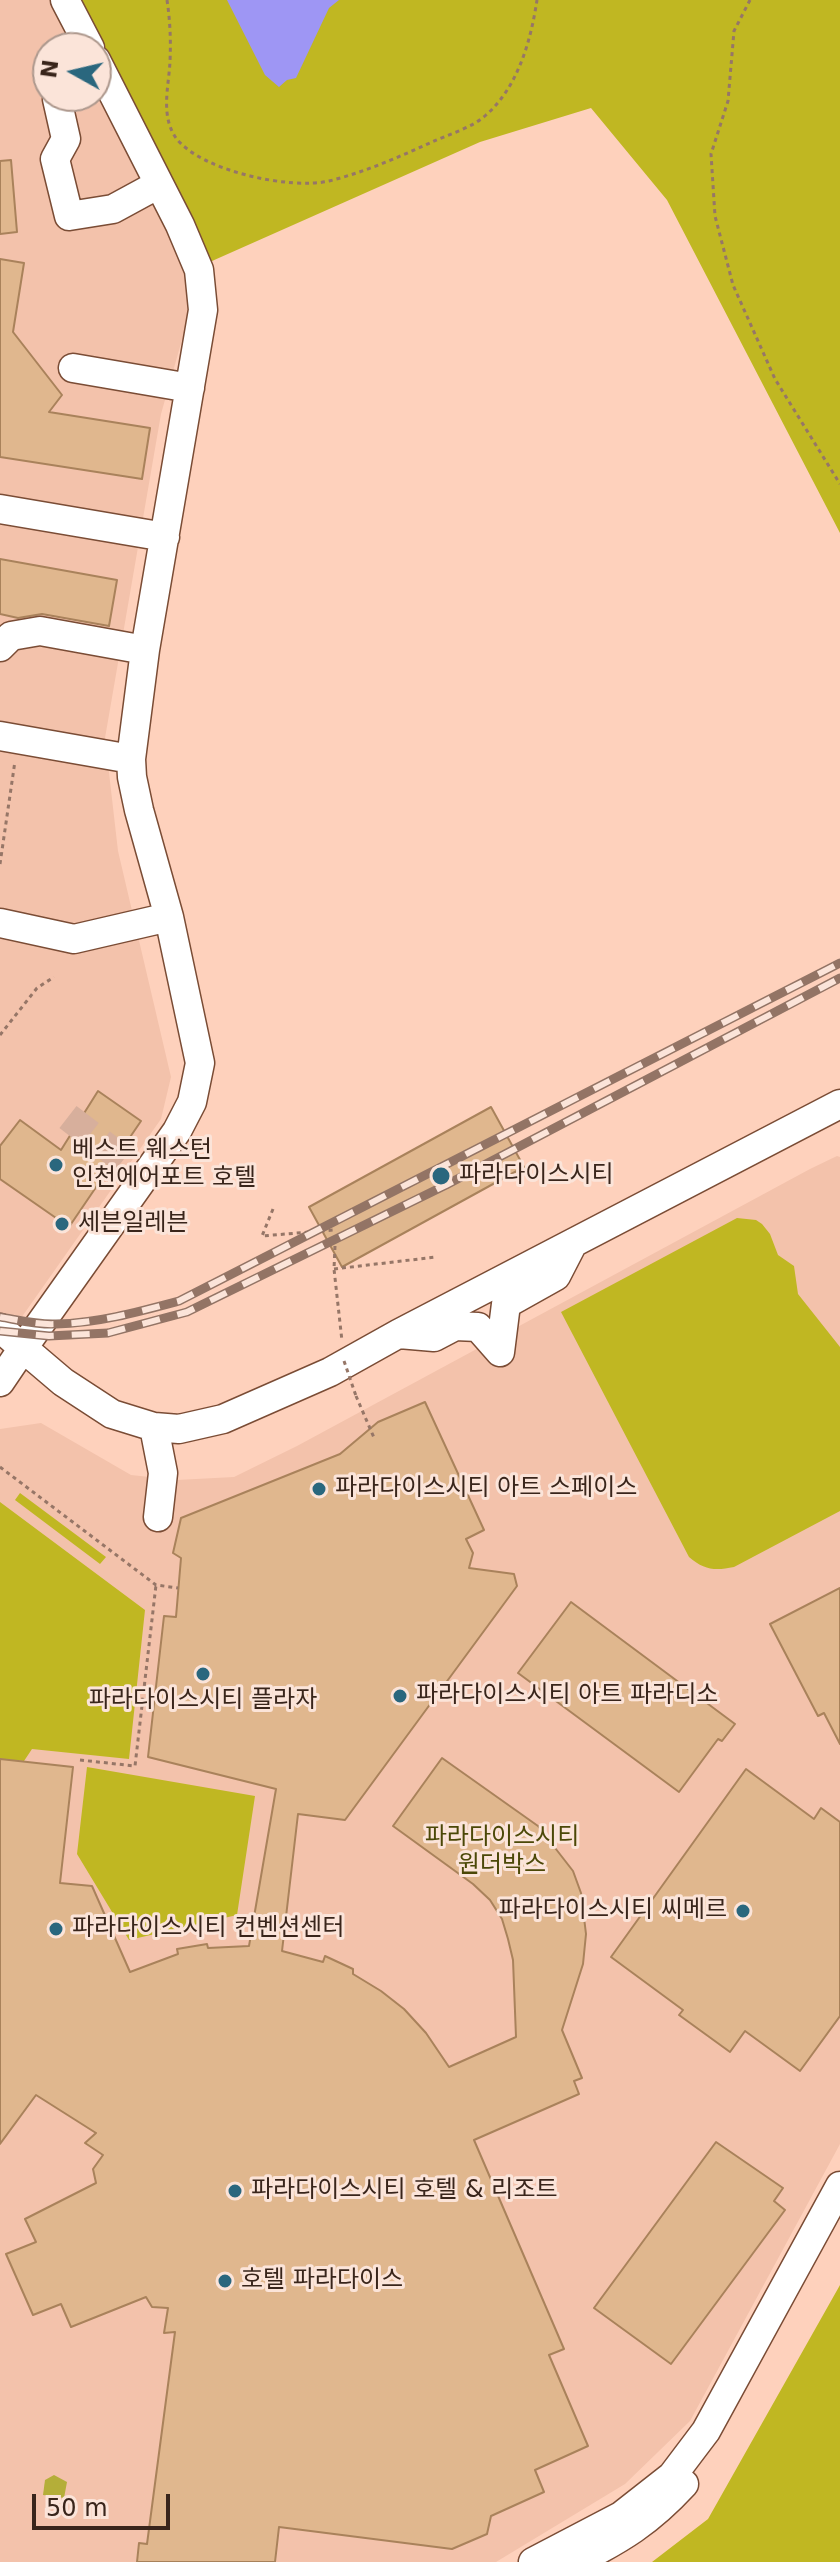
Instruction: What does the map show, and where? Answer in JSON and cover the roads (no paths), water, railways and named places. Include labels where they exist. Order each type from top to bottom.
[{"type":"street","points":[[65,0],[80,32]]},
{"type":"street","points":[[0,1382],[177,1131],[192,1102],[200,1063],[169,917],[139,810],[131,759],[145,650],[203,310],[199,270],[112,94]]},
{"type":"street","points":[[60,112],[66,139],[55,159],[69,216],[113,209],[159,184]]},
{"type":"street","points":[[73,368],[190,388]]},
{"type":"street","points":[[0,509],[165,537]]},
{"type":"street","points":[[0,647],[11,636],[40,631],[145,650]]},
{"type":"street","points":[[9,737],[131,759]]},
{"type":"street","points":[[0,923],[74,939],[169,917]]},
{"type":"street","points":[[0,1328],[63,1382],[112,1414],[154,1427],[179,1429],[223,1419],[330,1372],[840,1104]]},
{"type":"street","points":[[398,1334],[434,1337],[455,1326],[478,1327],[500,1352],[506,1304],[556,1276],[573,1243]]},
{"type":"street","points":[[154,1427],[163,1473],[158,1517]]},
{"type":"street","points":[[533,2562],[621,2516],[672,2476],[706,2431],[840,2186]]},
{"type":"street","points":[[575,2562],[610,2545],[656,2515],[690,2477],[717,2440],[840,2223]]},
{"type":"tunnel","points":[[68,1117],[146,1177]]},
{"type":"railway","points":[[0,1317],[42,1324],[87,1322],[179,1301],[840,963]]},
{"type":"railway","points":[[0,1331],[49,1336],[108,1333],[187,1312],[446,1185],[840,978]]},
{"type":"place","name":"베스트 웨스턴 인천에어포트 호텔","points":[[56,1165]]},
{"type":"place","name":"파라다이스시티","points":[[441,1176]]},
{"type":"place","name":"세븐일레븐","points":[[62,1224]]},
{"type":"place","name":"파라다이스시티 아트 스페이스","points":[[319,1489]]},
{"type":"place","name":"파라다이스시티 플라자","points":[[203,1674]]},
{"type":"place","name":"파라다이스시티 아트 파라디소","points":[[400,1696]]},
{"type":"place","name":"파라다이스시티 씨메르","points":[[743,1911]]},
{"type":"place","name":"파라다이스시티 컨벤션센터","points":[[56,1929]]},
{"type":"place","name":"파라다이스시티 호텔 & 리조트","points":[[235,2191]]},
{"type":"place","name":"호텔 파라다이스","points":[[225,2281]]},
{"type":"park label","name":"파라다이스시티 원더박스","points":[[502,1852]]}]
